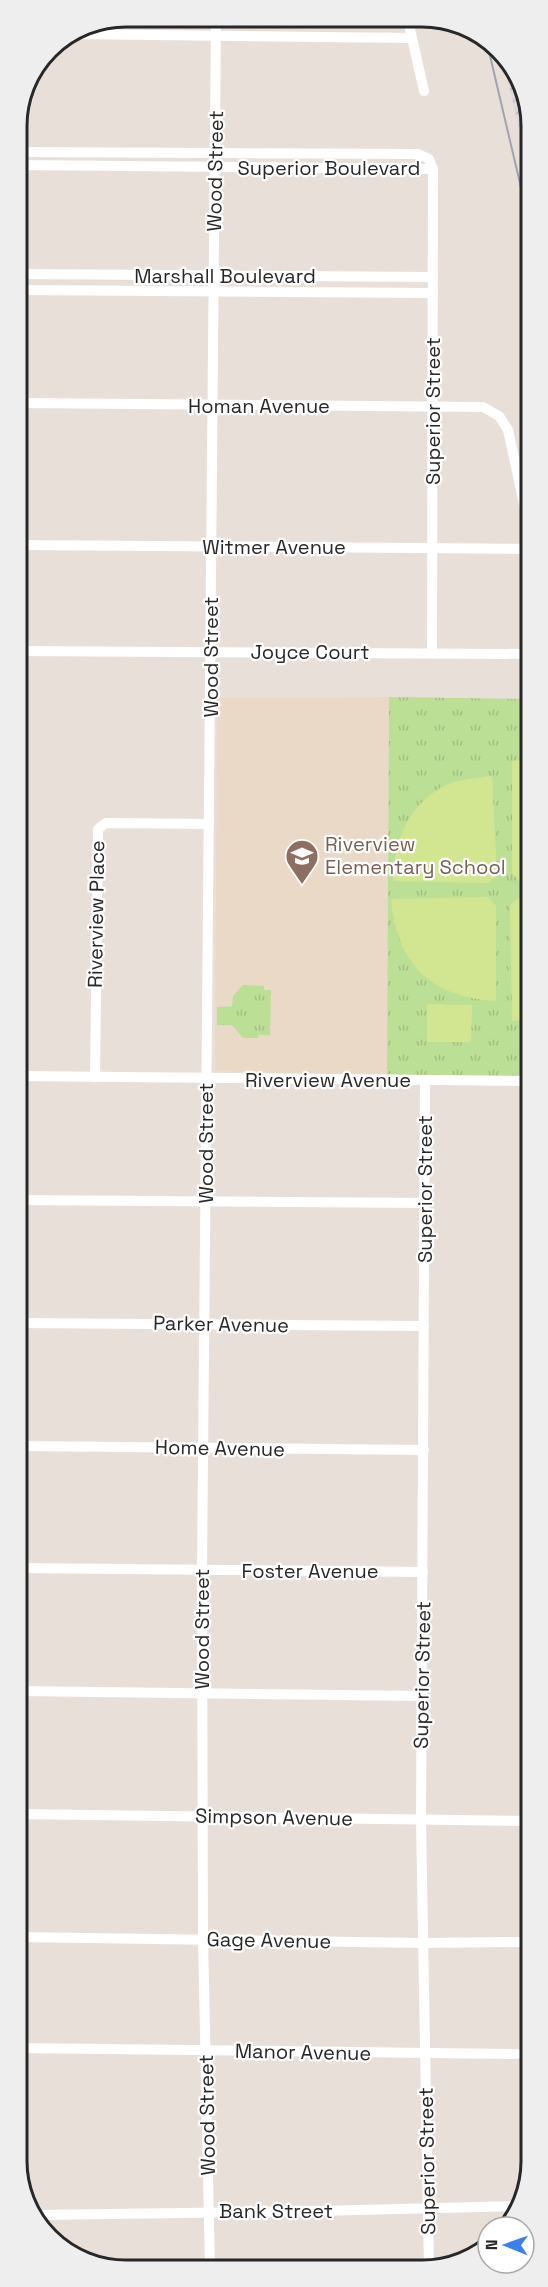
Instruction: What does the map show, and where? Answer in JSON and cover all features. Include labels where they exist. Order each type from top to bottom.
[{"type":"street","name":"Wood Street","points":[[210,2260],[203,1938],[202,1570],[216,27]]},
{"type":"street","points":[[410,27],[424,91]]},
{"type":"street","points":[[90,34],[412,38]]},
{"type":"street","name":"Superior Boulevard","points":[[27,152],[418,154],[429,159],[434,169],[27,165]]},
{"type":"street","name":"Superior Street","points":[[432,652],[434,169]]},
{"type":"street","name":"Marshall Boulevard","points":[[27,274],[433,278]]},
{"type":"street","name":"Marshall Boulevard","points":[[27,290],[433,293]]},
{"type":"street","name":"Homan Avenue","points":[[27,403],[483,407],[499,417],[508,430],[521,490]]},
{"type":"street","name":"Witmer Avenue","points":[[27,545],[521,549]]},
{"type":"street","name":"Joyce Court","points":[[27,651],[521,654]]},
{"type":"street","name":"Riverview Place","points":[[95,1077],[98,829],[106,823],[209,824]]},
{"type":"street","name":"Riverview Avenue","points":[[27,1076],[521,1081]]},
{"type":"street","name":"Superior Street","points":[[425,1080],[421,1820],[429,2259]]},
{"type":"street","points":[[27,1200],[425,1203]]},
{"type":"street","name":"Parker Avenue","points":[[27,1323],[424,1326]]},
{"type":"street","name":"Home Avenue","points":[[27,1446],[424,1450]]},
{"type":"street","name":"Foster Avenue","points":[[27,1568],[423,1572]]},
{"type":"street","points":[[27,1692],[422,1696]]},
{"type":"street","name":"Simpson Avenue","points":[[27,1814],[521,1821]]},
{"type":"street","name":"Gage Avenue","points":[[27,1937],[422,1943],[521,1942]]},
{"type":"street","name":"Manor Avenue","points":[[27,2048],[517,2054]]},
{"type":"street","name":"Bank Street","points":[[43,2215],[511,2205]]},
{"type":"shaded area","points":[[507,76],[518,100],[521,137]]},
{"type":"shaded area","name":"Riverview Elementary School","points":[[389,697],[387,1076],[215,1071],[217,698]]},
{"type":"green space","points":[[389,697],[521,699],[521,1077],[387,1076]]},
{"type":"green space","points":[[521,760],[521,883],[512,873],[512,761]]},
{"type":"green space","points":[[492,776],[497,875],[489,883],[393,881],[400,838],[413,813],[422,802],[451,783]]},
{"type":"green space","points":[[489,897],[496,906],[496,1001],[453,993],[435,984],[421,973],[409,959],[401,942],[391,899]]},
{"type":"green space","points":[[521,897],[521,1020],[512,1021],[510,905]]},
{"type":"green space","points":[[243,985],[264,986],[264,990],[271,990],[270,1035],[243,1038],[232,1025],[217,1025],[217,1007],[232,1006],[233,996]]},
{"type":"green space","points":[[427,1004],[472,1005],[471,1042],[427,1042]]},
{"type":"railway","points":[[490,55],[521,188]]},
{"type":"place","name":"Riverview Elementary School","points":[[302,885]]}]
